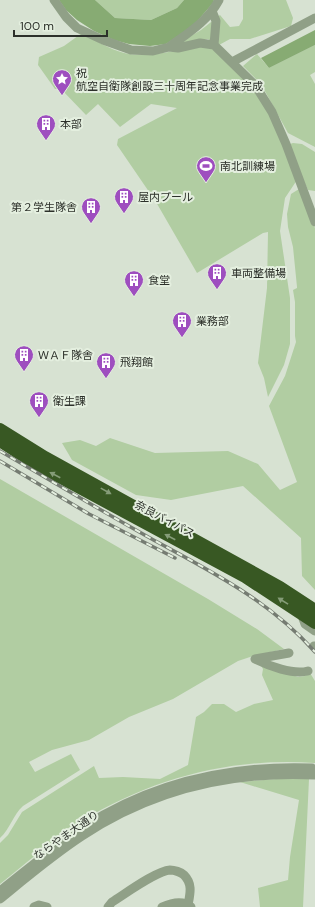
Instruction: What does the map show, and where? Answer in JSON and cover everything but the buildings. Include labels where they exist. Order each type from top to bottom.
[{"type":"highway","name":"奈良バイパス","points":[[0,429],[45,458],[280,587],[315,610]]},
{"type":"highway","name":"奈良バイパス","points":[[0,442],[37,465],[245,577],[301,612],[315,623]]},
{"type":"street","points":[[54,0],[66,17],[77,28],[102,40],[131,50],[153,51],[169,47],[178,48],[200,43],[214,45],[255,85],[272,112],[286,144],[315,222]]},
{"type":"street","points":[[169,47],[202,22],[212,12],[219,0]]},
{"type":"street","points":[[212,12],[216,21],[214,45]]},
{"type":"street","points":[[232,62],[315,18]]},
{"type":"street","points":[[301,612],[305,624],[315,631]]},
{"type":"street","points":[[289,653],[255,659],[296,673],[308,671]]},
{"type":"street","name":"ならやま大通り","points":[[0,891],[46,854],[87,826],[117,808],[156,791],[200,778],[234,771],[260,768],[315,768]]},
{"type":"street","name":"ならやま大通り","points":[[0,899],[81,836],[141,804],[182,789],[221,780],[260,775],[315,775]]},
{"type":"street","points":[[108,907],[112,902],[155,875],[170,870],[182,874],[189,882],[191,888],[190,906],[175,902],[162,907]]},
{"type":"street","points":[[34,907],[39,905],[47,907]]},
{"type":"shaded area","points":[[59,0],[95,0],[115,18],[151,20],[177,8],[184,0],[214,0],[193,26],[166,44],[150,46],[129,44],[114,40],[94,31],[77,20],[66,10]]},
{"type":"shaded area","points":[[95,0],[184,0],[177,8],[151,20],[115,18]]},
{"type":"shaded area","points":[[243,0],[286,0],[293,18],[291,26],[250,39],[230,39],[219,45],[223,50],[208,39],[179,43],[201,30],[220,15],[230,27],[239,26],[243,19]]},
{"type":"shaded area","points":[[315,30],[315,45],[269,68],[261,58]]},
{"type":"shaded area","points":[[82,33],[113,49],[133,55],[154,54],[206,45],[212,48],[254,86],[266,105],[297,180],[285,198],[280,231],[290,298],[290,344],[284,365],[268,397],[264,378],[258,363],[267,288],[268,232],[263,233],[197,273],[156,202],[117,145],[118,139],[177,108],[151,104],[120,127],[98,104],[86,115],[61,89],[55,89],[38,65],[39,57],[64,46]]},
{"type":"shaded area","points":[[315,45],[315,72],[310,75],[315,84],[315,147],[288,133],[261,84],[243,66],[257,54],[269,68]]},
{"type":"shaded area","points":[[293,143],[302,144],[315,152],[315,191],[308,190],[287,145]]},
{"type":"shaded area","points":[[299,189],[315,228],[315,590],[302,576],[301,538],[243,486],[171,500],[136,495],[72,460],[62,443],[80,440],[96,446],[110,438],[155,453],[228,451],[258,464],[280,490],[297,482],[269,406],[285,376],[296,342],[295,302],[293,290],[297,287],[293,247],[288,227],[287,214],[291,194]]},
{"type":"shaded area","points":[[0,479],[208,599],[257,629],[284,649],[238,661],[173,699],[129,717],[89,740],[52,750],[29,762],[35,772],[71,754],[80,770],[23,806],[0,838]]},
{"type":"shaded area","points":[[260,664],[298,677],[305,676],[310,673],[315,681],[315,763],[254,763],[224,767],[165,782],[136,793],[109,806],[71,828],[50,843],[0,884],[0,843],[8,835],[22,812],[94,766],[99,778],[123,777],[160,779],[188,765],[196,717],[212,704],[224,704],[236,712],[254,704],[273,700],[262,675],[263,669]]},
{"type":"shaded area","points":[[277,779],[309,779],[303,907],[260,907],[258,888],[288,880],[299,800],[240,782]]},
{"type":"railway","points":[[0,451],[112,517],[195,562],[238,588],[278,617],[315,652]]},
{"type":"railway","points":[[0,461],[89,514],[175,558]]},
{"type":"place","name":"祝 航空自衛隊創設三十周年記念事業完成","points":[[62,96]]},
{"type":"place","name":"本部","points":[[46,141]]},
{"type":"place","name":"南北訓練場","points":[[206,183]]},
{"type":"place","name":"屋内プール","points":[[124,214]]},
{"type":"place","name":"第２学生隊舎","points":[[91,224]]},
{"type":"place","name":"車両整備場","points":[[217,290]]},
{"type":"place","name":"食堂","points":[[134,297]]},
{"type":"place","name":"業務部","points":[[182,338]]},
{"type":"place","name":"ＷＡＦ隊舎","points":[[24,372]]},
{"type":"place","name":"飛翔館","points":[[106,379]]},
{"type":"place","name":"衛生課","points":[[39,418]]}]
